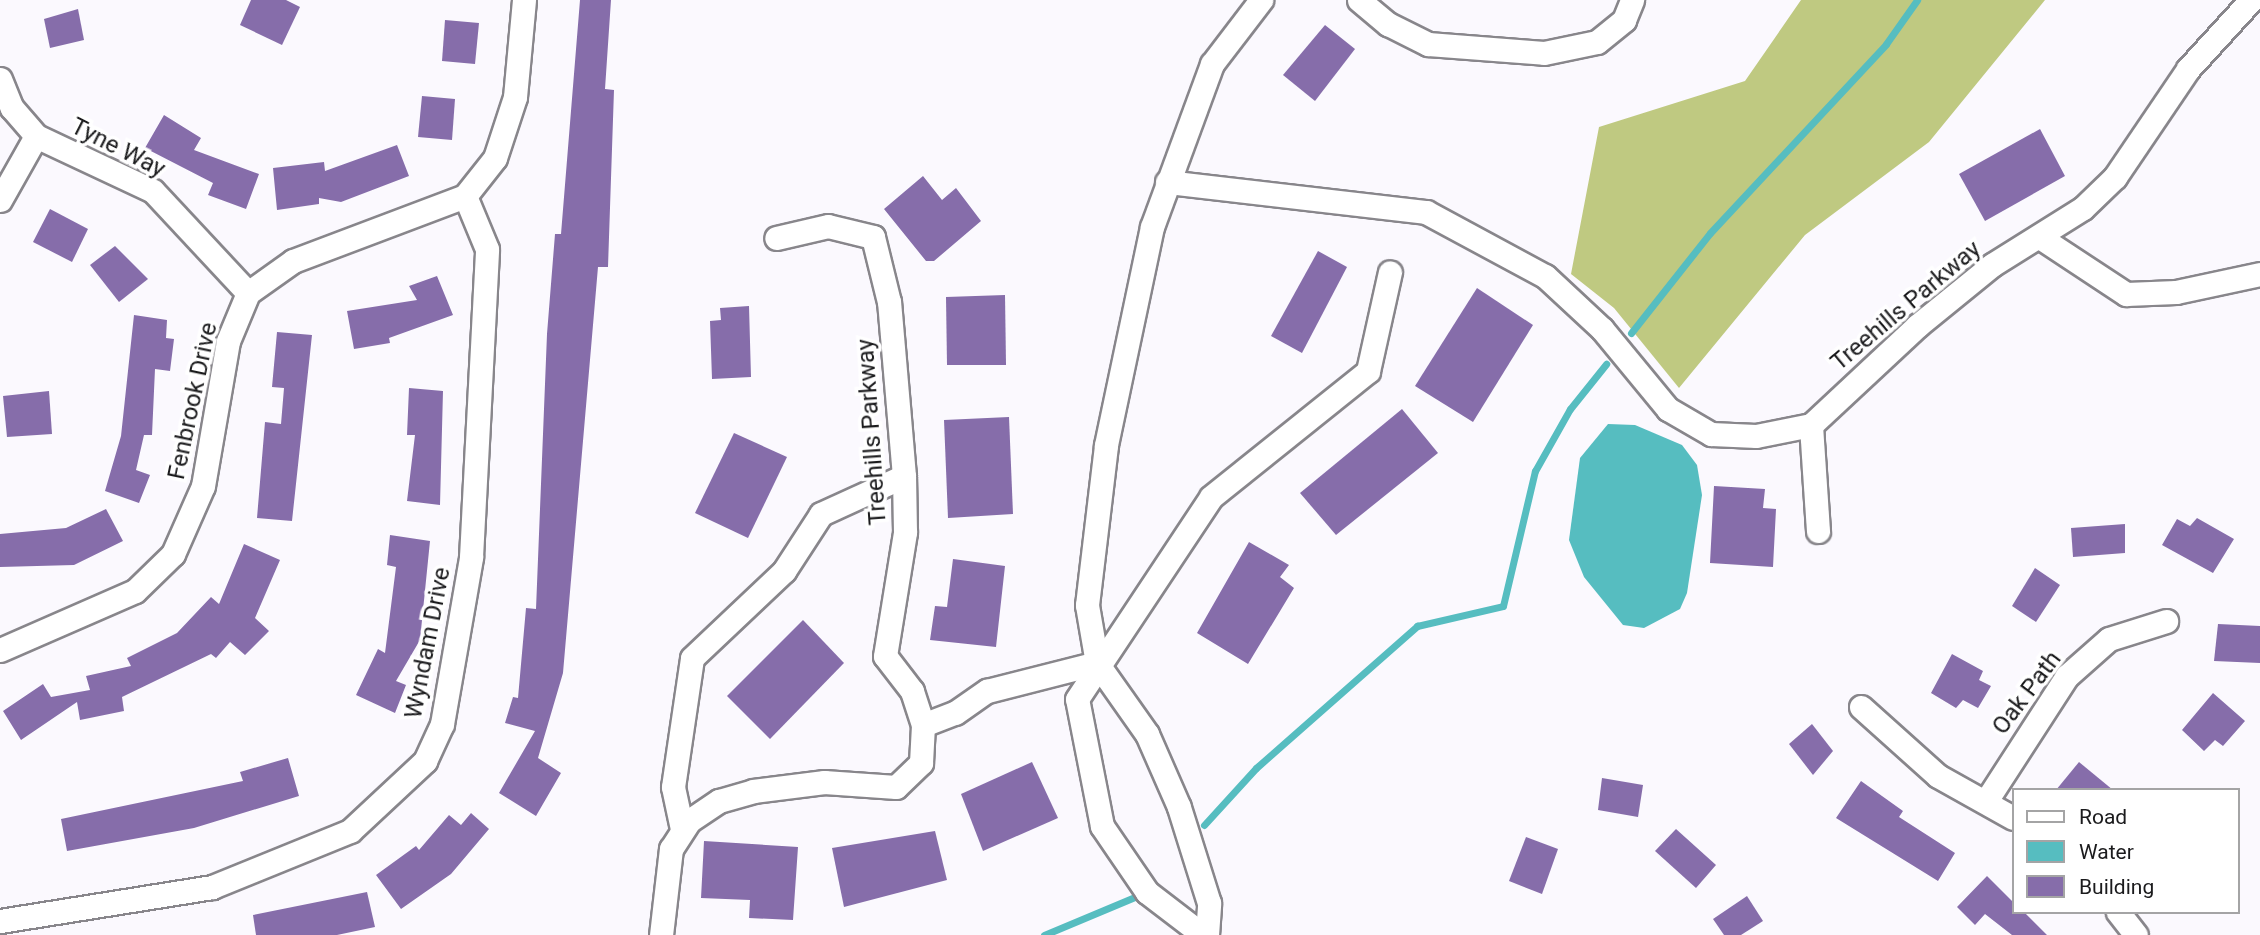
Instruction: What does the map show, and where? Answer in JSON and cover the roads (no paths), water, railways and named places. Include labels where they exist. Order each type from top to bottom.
[{"type":"street","points":[[248,293],[293,261],[465,196],[495,158],[515,97],[524,0]]},
{"type":"street","points":[[1261,0],[1212,64],[1167,182],[1106,445],[1087,605],[1097,663],[1147,734],[1179,807],[1209,902],[1205,935],[1147,892],[1102,826],[1077,699],[1097,663],[1211,497],[1368,371],[1390,272]]},
{"type":"street","points":[[1359,0],[1388,24],[1428,44],[1545,53],[1597,42],[1624,20],[1632,0]]},
{"type":"street","name":"Treehills Parkway","points":[[1811,425],[1928,317],[1992,265],[2041,238],[2115,177],[2188,69],[2253,7]]},
{"type":"street","name":"Tyne Way","points":[[0,79],[12,108],[36,136],[153,191],[248,293]]},
{"type":"street","points":[[0,200],[36,136]]},
{"type":"street","points":[[1167,182],[1426,212],[1545,276],[1602,329],[1668,409],[1711,434],[1756,436],[1811,425],[1818,531]]},
{"type":"street","name":"Wyndam Drive","points":[[0,921],[212,887],[350,831],[425,761],[442,724],[471,557],[487,249],[465,196]]},
{"type":"street","name":"Treehills Parkway","points":[[682,829],[719,801],[753,791],[824,782],[896,787],[921,763],[923,725],[912,691],[885,656],[905,532],[904,476],[889,302],[873,237],[828,226],[776,238]]},
{"type":"street","points":[[2041,238],[2126,294],[2176,292],[2260,274]]},
{"type":"street","name":"Fenbrook Drive","points":[[0,650],[135,591],[173,554],[203,486],[228,341],[248,293]]},
{"type":"street","points":[[661,935],[671,849],[682,829],[673,787],[692,658],[784,571],[821,514],[904,476]]},
{"type":"street","name":"Oak Path","points":[[1986,801],[2067,676],[2109,639],[2166,621]]},
{"type":"street","points":[[923,725],[955,713],[987,691],[1097,663]]},
{"type":"street","points":[[1861,707],[1938,776],[2011,817]]},
{"type":"street","points":[[2120,914],[2136,935]]},
{"type":"water","points":[[1608,424],[1635,425],[1682,445],[1697,465],[1702,495],[1687,593],[1680,609],[1644,628],[1623,625],[1584,577],[1569,540],[1580,458]]},
{"type":"waterway","points":[[1631,333],[1710,233],[1886,44],[1917,0]]},
{"type":"waterway","points":[[1204,825],[1256,768],[1417,626],[1503,606],[1535,471],[1570,409],[1606,364]]},
{"type":"waterway","points":[[1044,935],[1135,897]]}]
